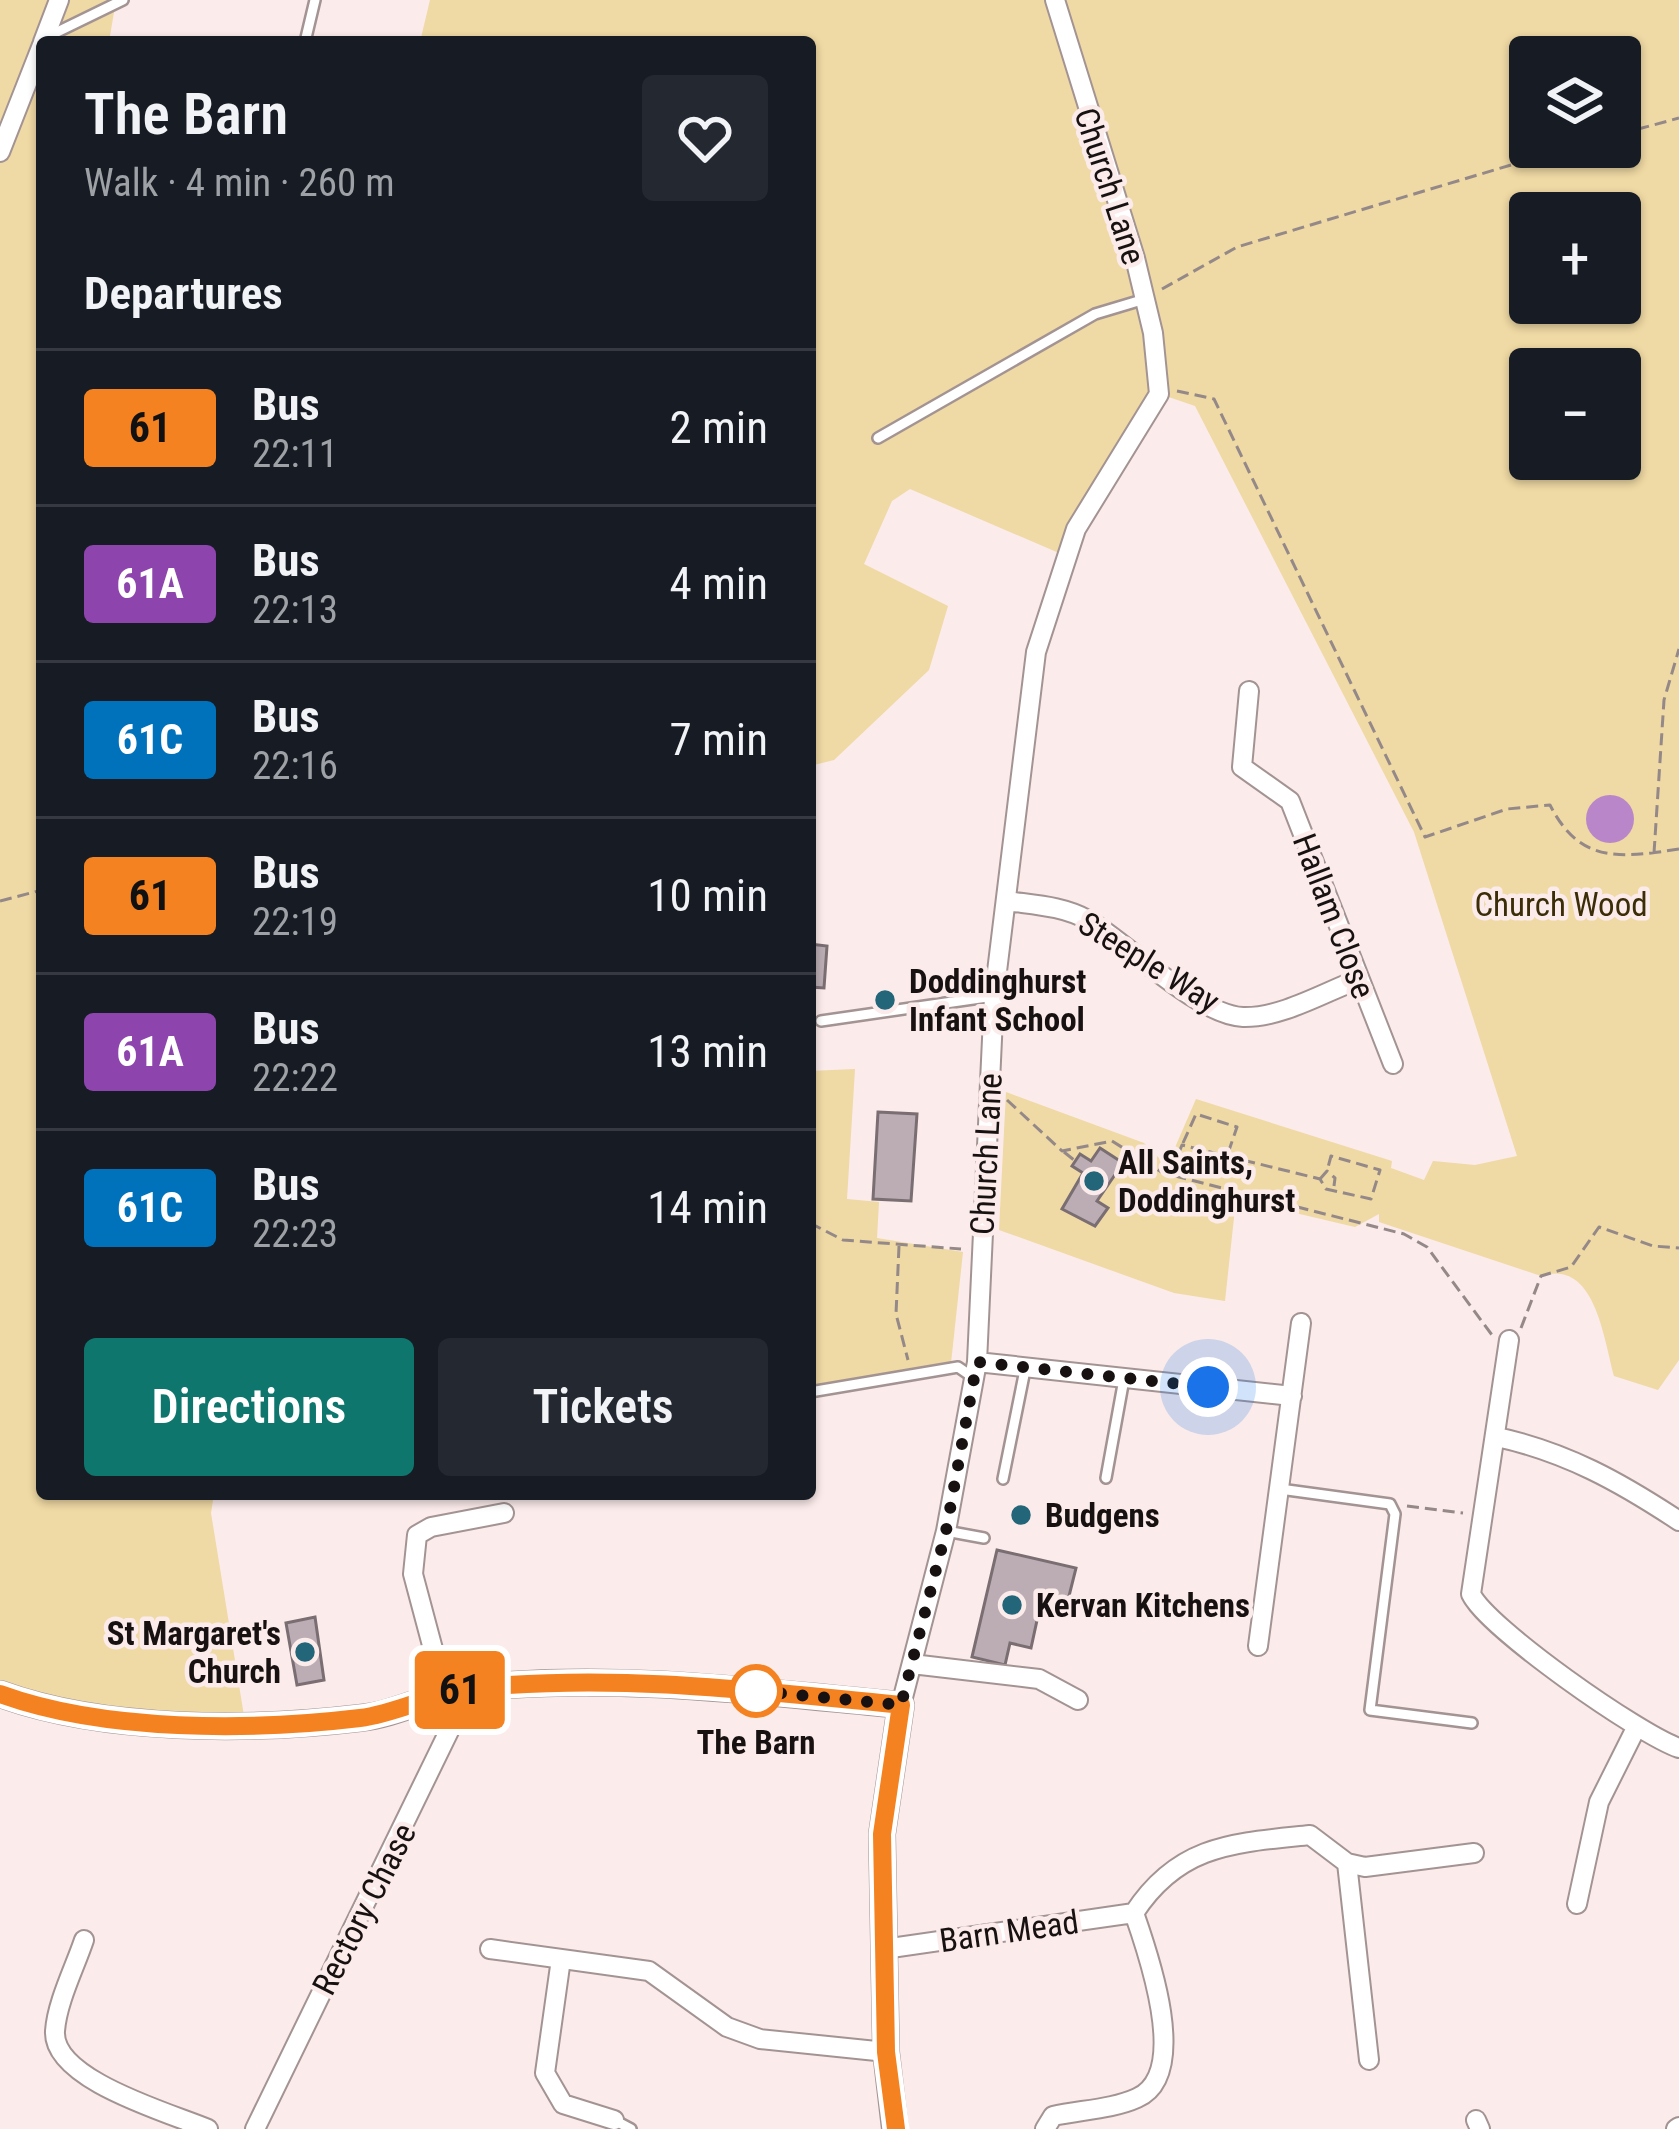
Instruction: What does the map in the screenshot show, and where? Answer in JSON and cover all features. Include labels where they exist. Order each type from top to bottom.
[{"type":"street","points":[[45,36],[59,0]]},
{"type":"street","name":"Church Lane","points":[[896,2129],[886,2052],[882,1834],[901,1705],[946,1531],[976,1370],[994,996],[1020,746],[1052,592],[1076,530],[1159,394],[1144,298],[1055,0]]},
{"type":"street","points":[[0,152],[36,60]]},
{"type":"street","name":"Hallam Close","points":[[1249,691],[1242,766],[1291,802],[1393,1064]]},
{"type":"street","name":"Steeple Way","points":[[1007,901],[1062,908],[1085,918],[1209,1005],[1240,1017],[1271,1013],[1357,980]]},
{"type":"street","points":[[1258,1646],[1301,1323]]},
{"type":"street","points":[[1508,1348],[1471,1594],[1478,1609],[1637,1726],[1679,1748]]},
{"type":"street","points":[[976,1370],[1025,1370],[1292,1396]]},
{"type":"street","points":[[1497,1437],[1574,1459],[1679,1521]]},
{"type":"street","points":[[458,1691],[413,1574],[417,1535],[431,1527],[504,1513]]},
{"type":"street","points":[[912,1664],[1039,1678],[1078,1700]]},
{"type":"street","points":[[0,1694],[38,1708],[182,1725],[364,1718],[458,1691],[598,1682],[901,1705]]},
{"type":"street","name":"Rectory Chase","points":[[255,2129],[458,1691]]},
{"type":"street","points":[[1576,1904],[1600,1802],[1637,1726]]},
{"type":"street","points":[[1039,2101],[1049,2122],[1137,2098],[1160,2078],[1164,2058],[1155,1971],[1133,1913],[1148,1891],[1193,1854],[1239,1842],[1310,1835],[1347,1863],[1389,1865],[1474,1853]]},
{"type":"street","points":[[1347,1863],[1369,2060]]},
{"type":"street","name":"Barn Mead","points":[[884,1948],[1133,1913]]},
{"type":"street","points":[[84,1940],[55,2033],[65,2063],[92,2080],[208,2129]]},
{"type":"street","points":[[490,1949],[649,1971],[727,2027],[760,2039],[886,2052]]},
{"type":"street","points":[[561,1959],[545,2073],[563,2104],[622,2125]]},
{"type":"lane","points":[[54,36],[123,0]]},
{"type":"lane","points":[[306,36],[315,0]]},
{"type":"lane","points":[[878,438],[1095,314],[1144,298]]},
{"type":"lane","points":[[821,1021],[994,996]]},
{"type":"lane","points":[[816,1391],[958,1367],[976,1370]]},
{"type":"lane","points":[[1003,1479],[1025,1370]]},
{"type":"lane","points":[[1106,1478],[1124,1379]]},
{"type":"lane","points":[[1280,1489],[1390,1504],[1396,1514],[1370,1710],[1472,1723]]},
{"type":"lane","points":[[946,1531],[984,1538]]},
{"type":"path","points":[[1641,128],[1679,118]]},
{"type":"path","points":[[1144,298],[1237,247],[1509,166]]},
{"type":"path","points":[[1158,384],[1214,399],[1425,837],[1508,809],[1550,805],[1566,836],[1605,854],[1679,849]]},
{"type":"path","points":[[1654,853],[1662,718],[1679,649]]},
{"type":"path","points":[[0,901],[36,892]]},
{"type":"path","points":[[989,1084],[1074,1160]]},
{"type":"path","points":[[1171,1172],[1196,1114],[1237,1126],[1226,1159]]},
{"type":"path","points":[[1062,1151],[1112,1141],[1162,1173],[1403,1234],[1427,1246],[1508,1348],[1532,1309],[1541,1276],[1571,1267],[1599,1227],[1653,1246],[1679,1248]]},
{"type":"path","points":[[1182,1145],[1320,1180]]},
{"type":"path","points":[[1331,1156],[1380,1170],[1372,1199],[1320,1186],[1327,1171],[1331,1156]]},
{"type":"path","points":[[1327,1171],[1335,1178],[1334,1188]]},
{"type":"path","points":[[816,1226],[843,1240],[981,1250]]},
{"type":"path","points":[[899,1244],[896,1314],[904,1357],[922,1372]]},
{"type":"path","points":[[1390,1504],[1483,1515]]},
{"type":"green space","points":[[0,0],[116,0],[110,36],[36,36],[36,1500],[213,1500],[211,1513],[245,1722],[182,1725],[0,1694]]},
{"type":"green space","name":"Church Wood","points":[[430,0],[1679,0],[1679,1360],[1658,1390],[1614,1376],[1593,1304],[1573,1279],[1559,1274],[1541,1276],[1379,1222],[1379,1214],[1355,1227],[1236,1199],[1225,1301],[1174,1293],[999,1230],[1006,1092],[1144,1143],[1167,1166],[1196,1099],[1392,1161],[1391,1168],[1424,1180],[1433,1161],[1475,1165],[1517,1156],[1414,832],[1195,406],[1160,394],[1066,556],[910,489],[892,501],[864,564],[948,606],[929,670],[834,760],[816,764],[816,36],[421,36]]},
{"type":"green space","points":[[855,1069],[847,1199],[879,1202],[877,1238],[963,1252],[951,1363],[816,1391],[816,1071]]},
{"type":"shaded area","points":[[1610,795],[1627,802],[1634,819],[1627,836],[1610,843],[1593,836],[1586,819],[1593,802]]},
{"type":"building","name":"Doddinghurst Infant School","points":[[816,945],[827,946],[824,988],[816,987]]},
{"type":"building","points":[[878,1112],[917,1114],[911,1201],[873,1199]]},
{"type":"building","name":"All Saints, Doddinghurst","points":[[1100,1148],[1123,1163],[1097,1201],[1108,1208],[1095,1226],[1062,1209],[1083,1173],[1072,1166],[1080,1154],[1091,1161]]},
{"type":"building","name":"Kervan Kitchens","points":[[997,1550],[1076,1568],[1066,1608],[1041,1602],[1031,1648],[1010,1643],[1005,1665],[972,1657]]},
{"type":"building","name":"St Margaret's Church","points":[[315,1617],[324,1680],[297,1685],[286,1623]]},
{"type":"bus line","name":"61","points":[[0,1694],[38,1708],[182,1725],[364,1718],[470,1688],[598,1682],[901,1705],[882,1834],[886,2052],[896,2129]]},
{"type":"place","name":"Doddinghurst Infant School","points":[[885,1000]]},
{"type":"place","name":"All Saints, Doddinghurst","points":[[1094,1181]]},
{"type":"place","name":"Budgens","points":[[1021,1515]]},
{"type":"place","name":"Kervan Kitchens","points":[[1012,1605]]},
{"type":"place","name":"St Margaret's Church","points":[[305,1652]]},
{"type":"place","name":"The Barn","points":[[756,1691]]},
{"type":"route","points":[[756,1691],[747,1690],[901,1705],[946,1531],[977,1362],[1208,1387]]}]
